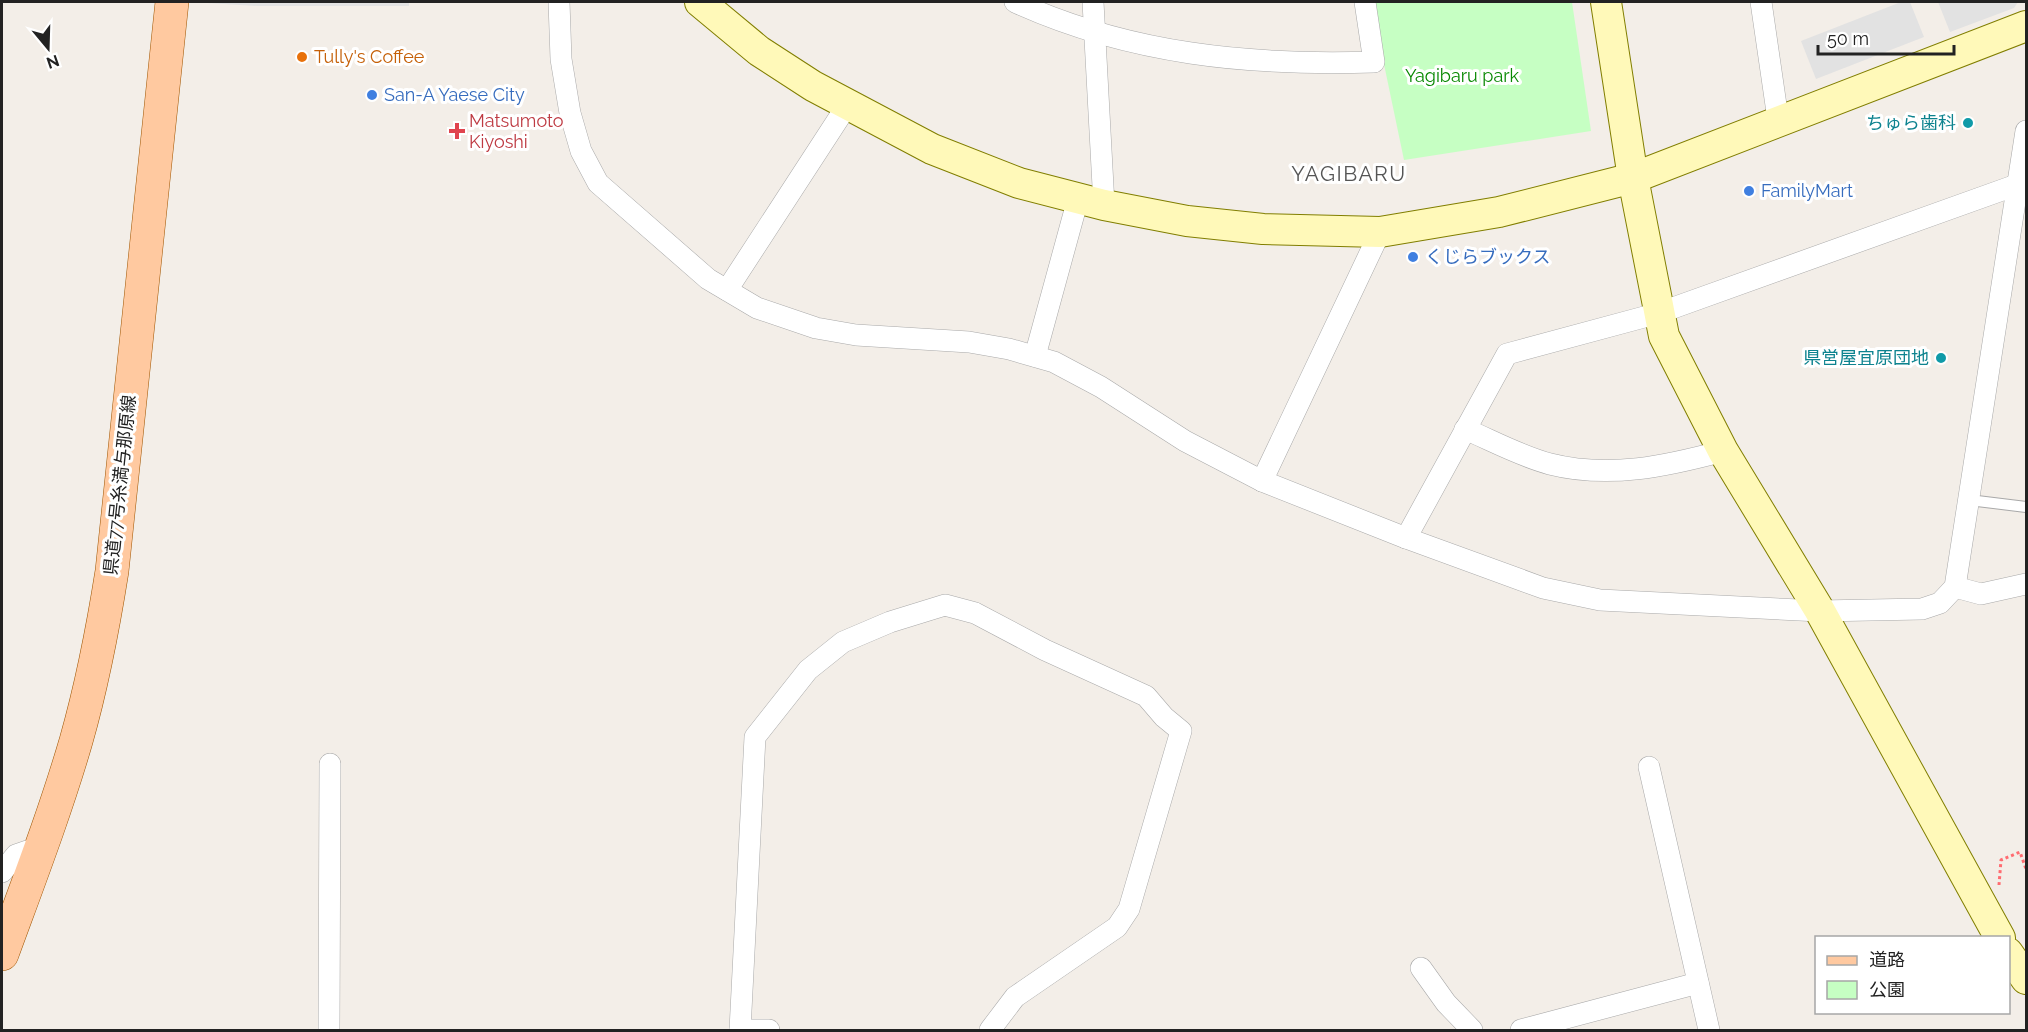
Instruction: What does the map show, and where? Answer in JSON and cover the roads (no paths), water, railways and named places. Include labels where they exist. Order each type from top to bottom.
[{"type":"main road","name":"県道77号糸満与那原線","points":[[2,954],[42,846],[76,740],[100,643],[112,571],[172,2]]},
{"type":"street","points":[[559,2],[561,59],[570,113],[580,152],[598,183],[708,279],[757,308],[816,328],[856,335],[969,342],[1054,362],[1101,387],[1185,441],[1262,481],[1406,538],[1543,588],[1600,600],[1820,611],[1922,609],[1940,603],[1955,587],[2026,131]]},
{"type":"street","points":[[700,2],[759,51],[848,104],[933,149],[1018,183],[1091,202],[1187,220],[1263,229],[1380,232],[1499,212],[1633,177],[1778,119],[2026,26]]},
{"type":"street","points":[[1015,2],[1093,33],[1163,50],[1227,59],[1307,64],[1374,62],[1365,2]]},
{"type":"street","points":[[1035,356],[1091,202],[1093,2]]},
{"type":"street","points":[[1606,2],[1633,177],[1664,336],[1723,451],[1820,611],[1999,936]]},
{"type":"street","points":[[1761,2],[1778,119]]},
{"type":"street","points":[[727,290],[848,104]]},
{"type":"street","points":[[1406,538],[1507,354],[1659,313],[2019,184]]},
{"type":"street","points":[[1262,481],[1380,232]]},
{"type":"street","points":[[1465,429],[1541,460],[1583,469],[1623,471],[1665,466],[1723,451]]},
{"type":"street","points":[[1955,587],[1981,594],[2026,584]]},
{"type":"street","points":[[769,1030],[740,1030],[755,737],[808,670],[843,642],[890,622],[945,605],[975,613],[1045,650],[1146,696],[1164,717],[1181,731],[1129,909],[1118,927],[1015,996],[990,1030]]},
{"type":"street","points":[[329,1030],[330,764]]},
{"type":"street","points":[[1649,767],[1709,1030]]},
{"type":"street","points":[[2,872],[16,855],[42,846]]},
{"type":"street","points":[[2010,956],[2026,980]]},
{"type":"street","points":[[1421,968],[1446,1003],[1472,1030]]},
{"type":"street","points":[[1521,1030],[1698,983]]},
{"type":"lane","points":[[1969,500],[2026,507]]},
{"type":"place","name":"Tully's Coffee","points":[[302,57]]},
{"type":"place","name":"San-A Yaese City","points":[[372,95]]},
{"type":"place","name":"ちゅら歯科","points":[[1968,123]]},
{"type":"place","name":"Matsumoto Kiyoshi","points":[[457,131]]},
{"type":"place","name":"FamilyMart","points":[[1749,191]]},
{"type":"place","name":"くじらブックス","points":[[1413,257]]},
{"type":"place","name":"県営屋宜原団地","points":[[1941,358]]},
{"type":"district","name":"YAGIBARU","points":[[1349,174]]},
{"type":"park label","name":"Yagibaru park","points":[[1462,76]]}]
